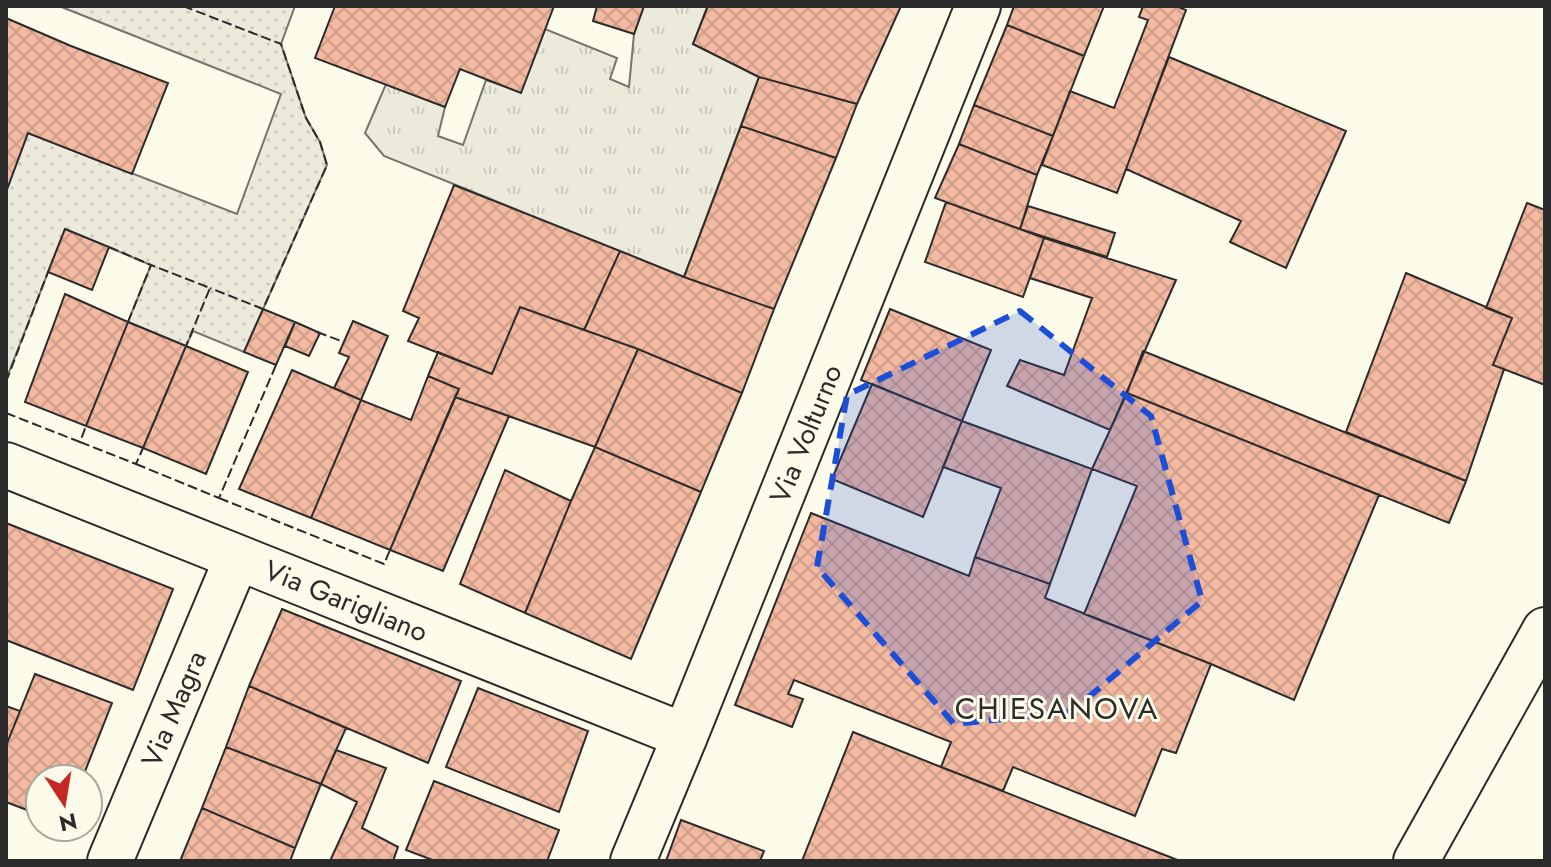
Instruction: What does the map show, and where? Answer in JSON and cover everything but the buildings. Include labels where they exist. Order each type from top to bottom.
[{"type":"street","name":"Via Volturno","points":[[633,861],[978,6]]},
{"type":"street","name":"Via Garigliano","points":[[6,465],[685,736]]},
{"type":"street","name":"Via Magra","points":[[110,861],[237,558]]},
{"type":"street","points":[[1416,861],[1545,630]]},
{"type":"highlighted area","points":[[1020,311],[1151,416],[1202,601],[1071,712],[954,724],[817,567],[847,395]]},
{"type":"green space","points":[[59,6],[295,6],[281,44],[306,118],[320,142],[327,165],[244,352],[193,331],[186,346],[128,322],[151,265],[65,229],[9,372],[6,371],[6,192],[28,133],[237,214],[281,94]]},
{"type":"green space","points":[[644,6],[707,7],[693,44],[759,77],[684,277],[384,156],[365,133],[386,84],[445,107],[438,136],[463,145],[486,80],[521,92],[545,29],[617,58],[610,79],[629,87],[634,34]]},
{"type":"fence","points":[[183,6],[281,44],[306,118],[320,142],[327,165],[263,309],[210,288]]},
{"type":"fence","points":[[109,247],[151,265]]},
{"type":"fence","points":[[128,322],[151,265],[210,288],[186,346]]},
{"type":"fence","points":[[6,382],[48,272]]},
{"type":"fence","points":[[317,332],[344,342]]},
{"type":"fence","points":[[136,464],[219,498],[276,365]]},
{"type":"fence","points":[[6,413],[80,442],[86,426]]},
{"type":"fence","points":[[80,442],[136,464],[143,448]]},
{"type":"fence","points":[[219,498],[384,564],[390,550]]},
{"type":"district","name":"CHIESANOVA","points":[[1057,708]]}]
